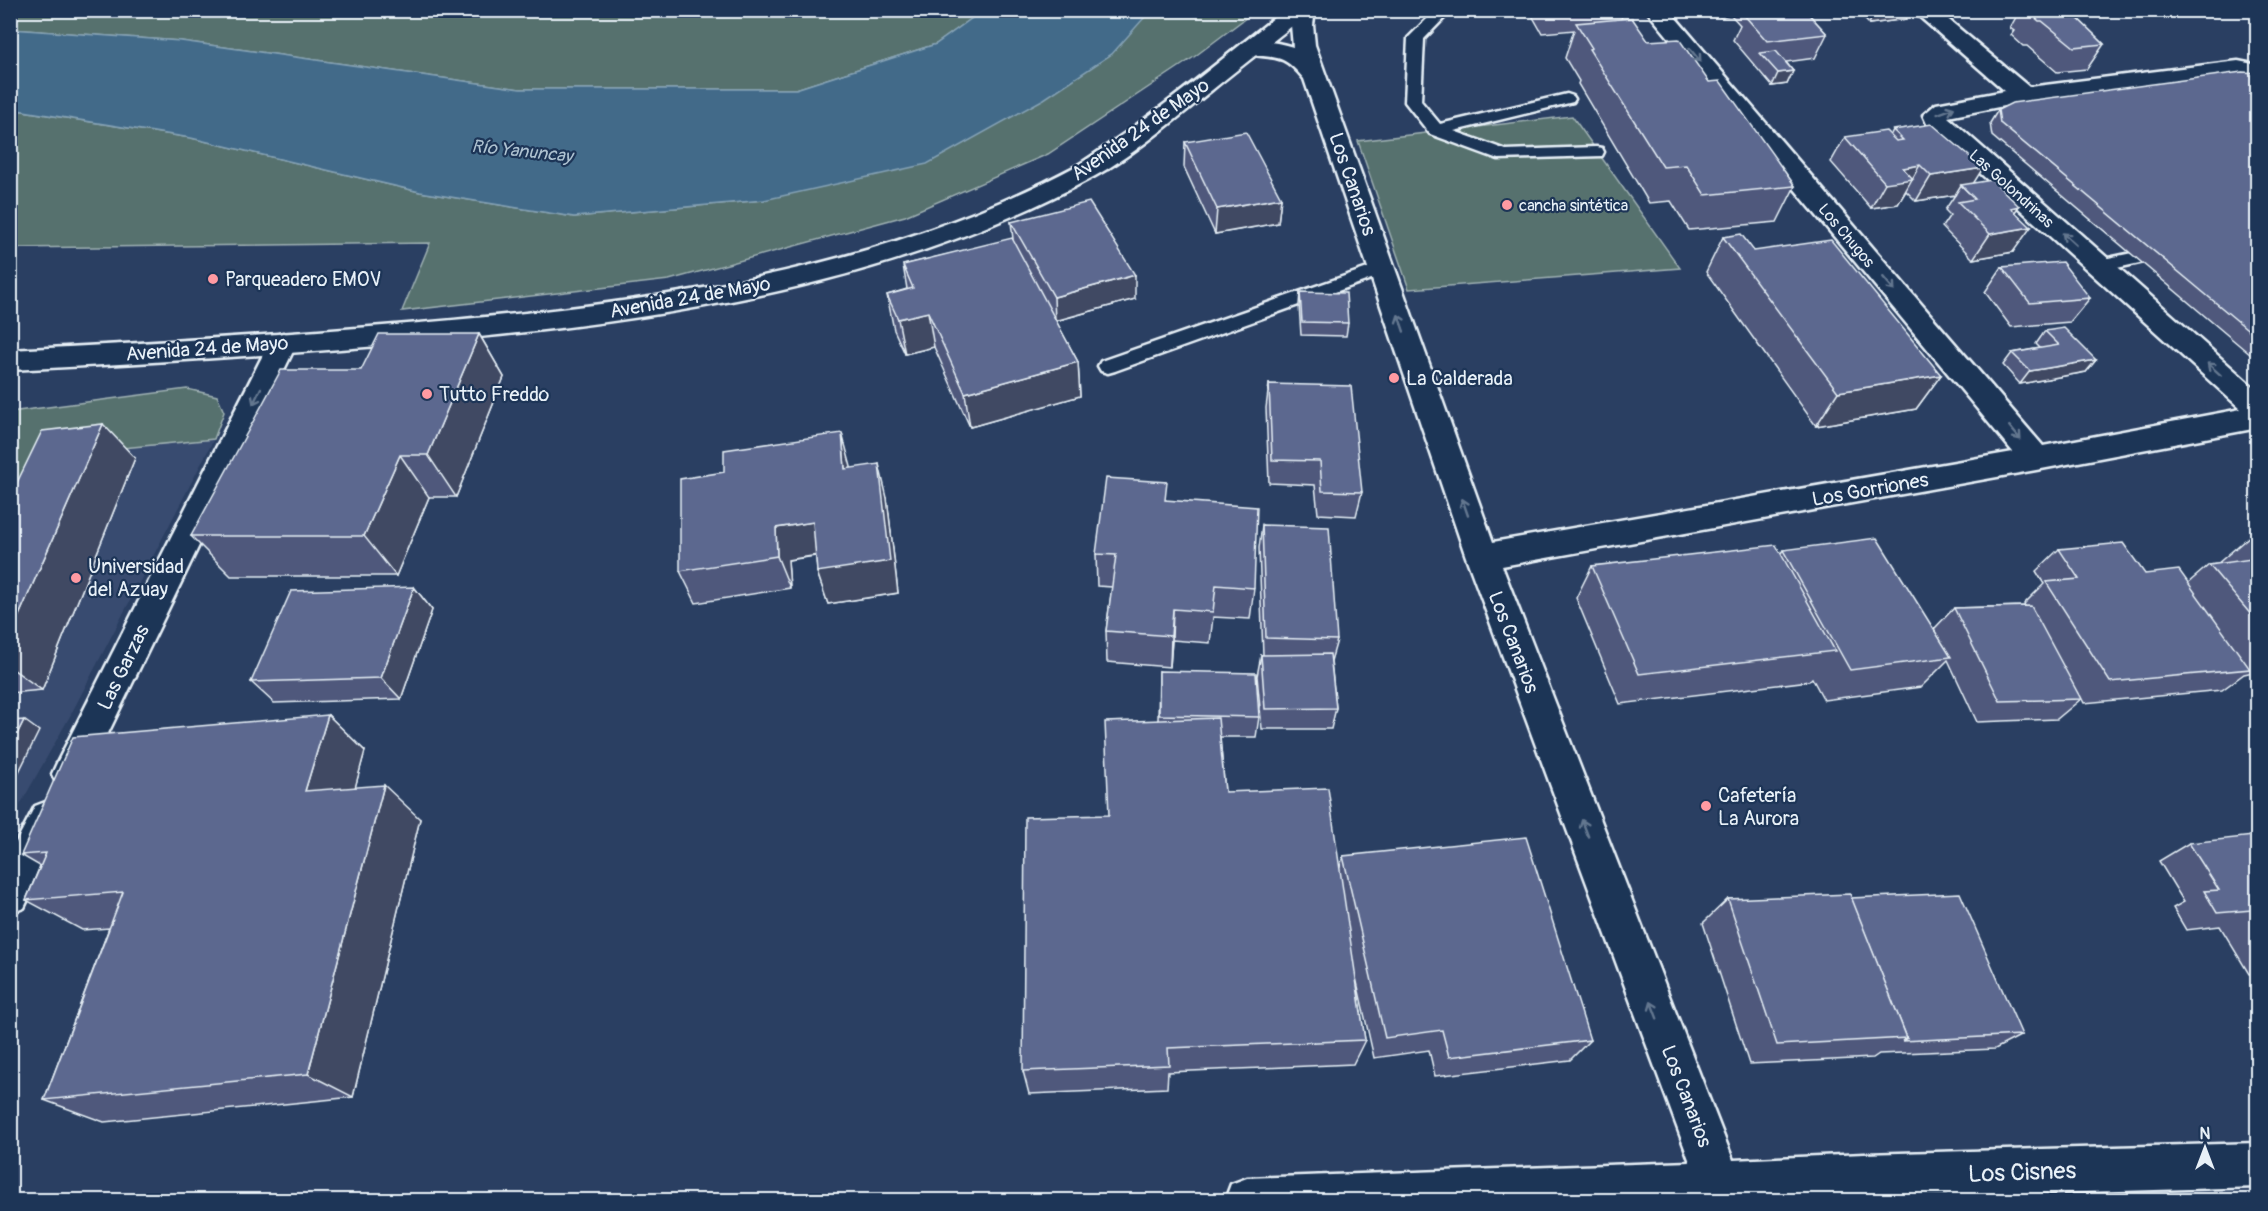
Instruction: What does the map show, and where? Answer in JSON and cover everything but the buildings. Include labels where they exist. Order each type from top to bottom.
[{"type":"street","name":"Avenida 24 de Mayo","points":[[10,360],[283,343],[516,325],[621,311],[790,279],[868,259],[952,231],[1017,204],[1089,169],[1165,116],[1298,10]]},
{"type":"street","name":"Los Canarios","points":[[1304,10],[1302,25],[1304,45],[1482,557],[1723,1191]]},
{"type":"street","name":"Los Chugos","points":[[1658,10],[2037,459]]},
{"type":"street","points":[[1923,10],[2024,95],[2238,68],[2258,72]]},
{"type":"street","name":"Los Canarios","points":[[1250,48],[1286,51],[1303,62],[1316,79]]},
{"type":"street","name":"Las Golondrinas","points":[[2024,95],[1944,109],[1935,115],[1937,121],[2258,408]]},
{"type":"street","name":"Las Garzas","points":[[10,895],[283,343]]},
{"type":"street","name":"Los Gorriones","points":[[1482,557],[2037,459],[2258,417]]},
{"type":"street","name":"Los Cisnes","points":[[1247,1200],[1520,1192],[1723,1191],[2258,1165]]},
{"type":"lane","points":[[1445,10],[1416,38],[1413,102],[1436,130],[1504,155],[1596,152]]},
{"type":"lane","points":[[1436,130],[1567,99]]},
{"type":"lane","points":[[2099,266],[2188,248]]},
{"type":"lane","points":[[1108,366],[1382,269]]},
{"type":"shaded area","name":"Universidad del Azuay","points":[[187,389],[217,396],[224,412],[214,439],[70,716],[11,821],[11,412]]},
{"type":"green space","points":[[371,10],[410,14],[425,10],[982,11],[936,44],[796,89],[520,89],[181,41],[11,29],[10,11]]},
{"type":"green space","points":[[1145,11],[1255,11],[1194,57],[1048,154],[905,216],[669,280],[402,311],[430,243],[11,248],[10,109],[191,138],[420,192],[574,217],[764,200],[1144,18]]},
{"type":"green space","name":"cancha sintética","points":[[1572,116],[1680,268],[1409,289],[1358,141]]},
{"type":"green space","points":[[187,389],[217,396],[224,412],[214,439],[51,455],[11,499],[10,412]]},
{"type":"water","name":"Río Yanuncay","points":[[982,11],[1145,11],[1144,18],[1112,54],[1044,99],[927,164],[764,200],[574,217],[420,192],[191,138],[11,109],[11,29],[181,41],[520,89],[796,89],[936,44]]},
{"type":"place","name":"cancha sintética","points":[[1507,205]]},
{"type":"place","name":"Parqueadero EMOV","points":[[213,279]]},
{"type":"place","name":"La Calderada","points":[[1394,378]]},
{"type":"place","name":"Tutto Freddo","points":[[427,394]]},
{"type":"place","name":"Universidad del Azuay","points":[[76,578]]},
{"type":"place","name":"Cafetería La Aurora","points":[[1706,806]]}]
